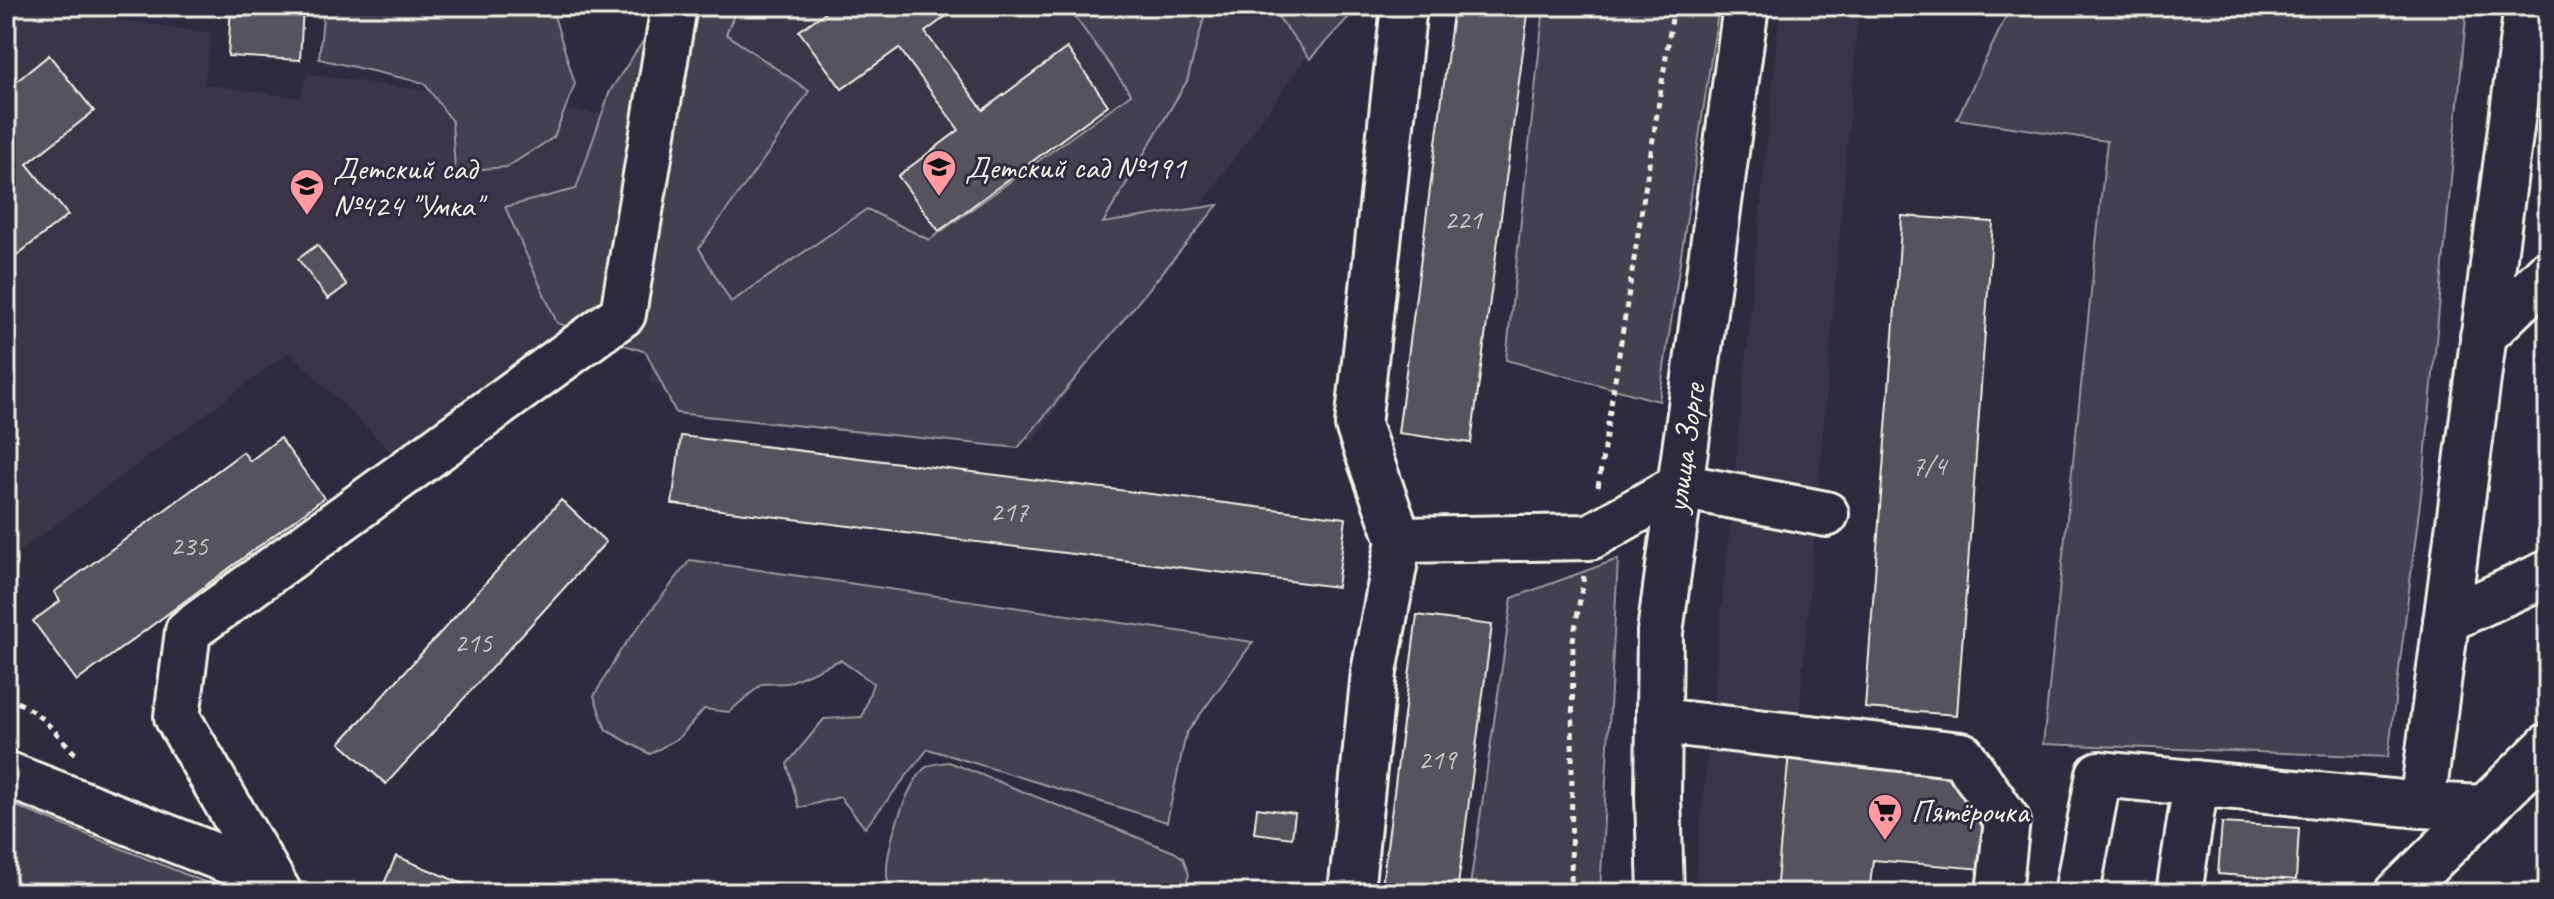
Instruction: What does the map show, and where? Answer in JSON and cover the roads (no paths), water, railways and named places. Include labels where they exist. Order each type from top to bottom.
[{"type":"street","points":[[274,885],[177,717],[188,631],[623,314],[674,6]]},
{"type":"street","points":[[1351,893],[1374,672],[1399,540],[1358,425],[1404,6]]},
{"type":"street","name":"улица Зорге","points":[[1661,893],[1660,632],[1746,6]]},
{"type":"street","points":[[2422,805],[2527,6]]},
{"type":"street","points":[[2483,336],[2548,273]]},
{"type":"street","points":[[1399,540],[1590,537],[1680,486],[1826,514]]},
{"type":"street","points":[[2446,620],[2548,573]]},
{"type":"street","points":[[1659,721],[1962,755],[2007,820],[1999,893]]},
{"type":"street","points":[[2398,893],[2548,746]]},
{"type":"street","points":[[6,774],[274,885]]},
{"type":"street","points":[[2077,893],[2099,774],[2422,805],[2485,808]]},
{"type":"street","points":[[2179,893],[2196,783]]},
{"type":"place","name":"Детский сад №191","points":[[939,198]]},
{"type":"place","name":"Детский сад №424 \"Умка\"","points":[[307,217]]},
{"type":"place","name":"Пятёрочка","points":[[1885,842]]}]
